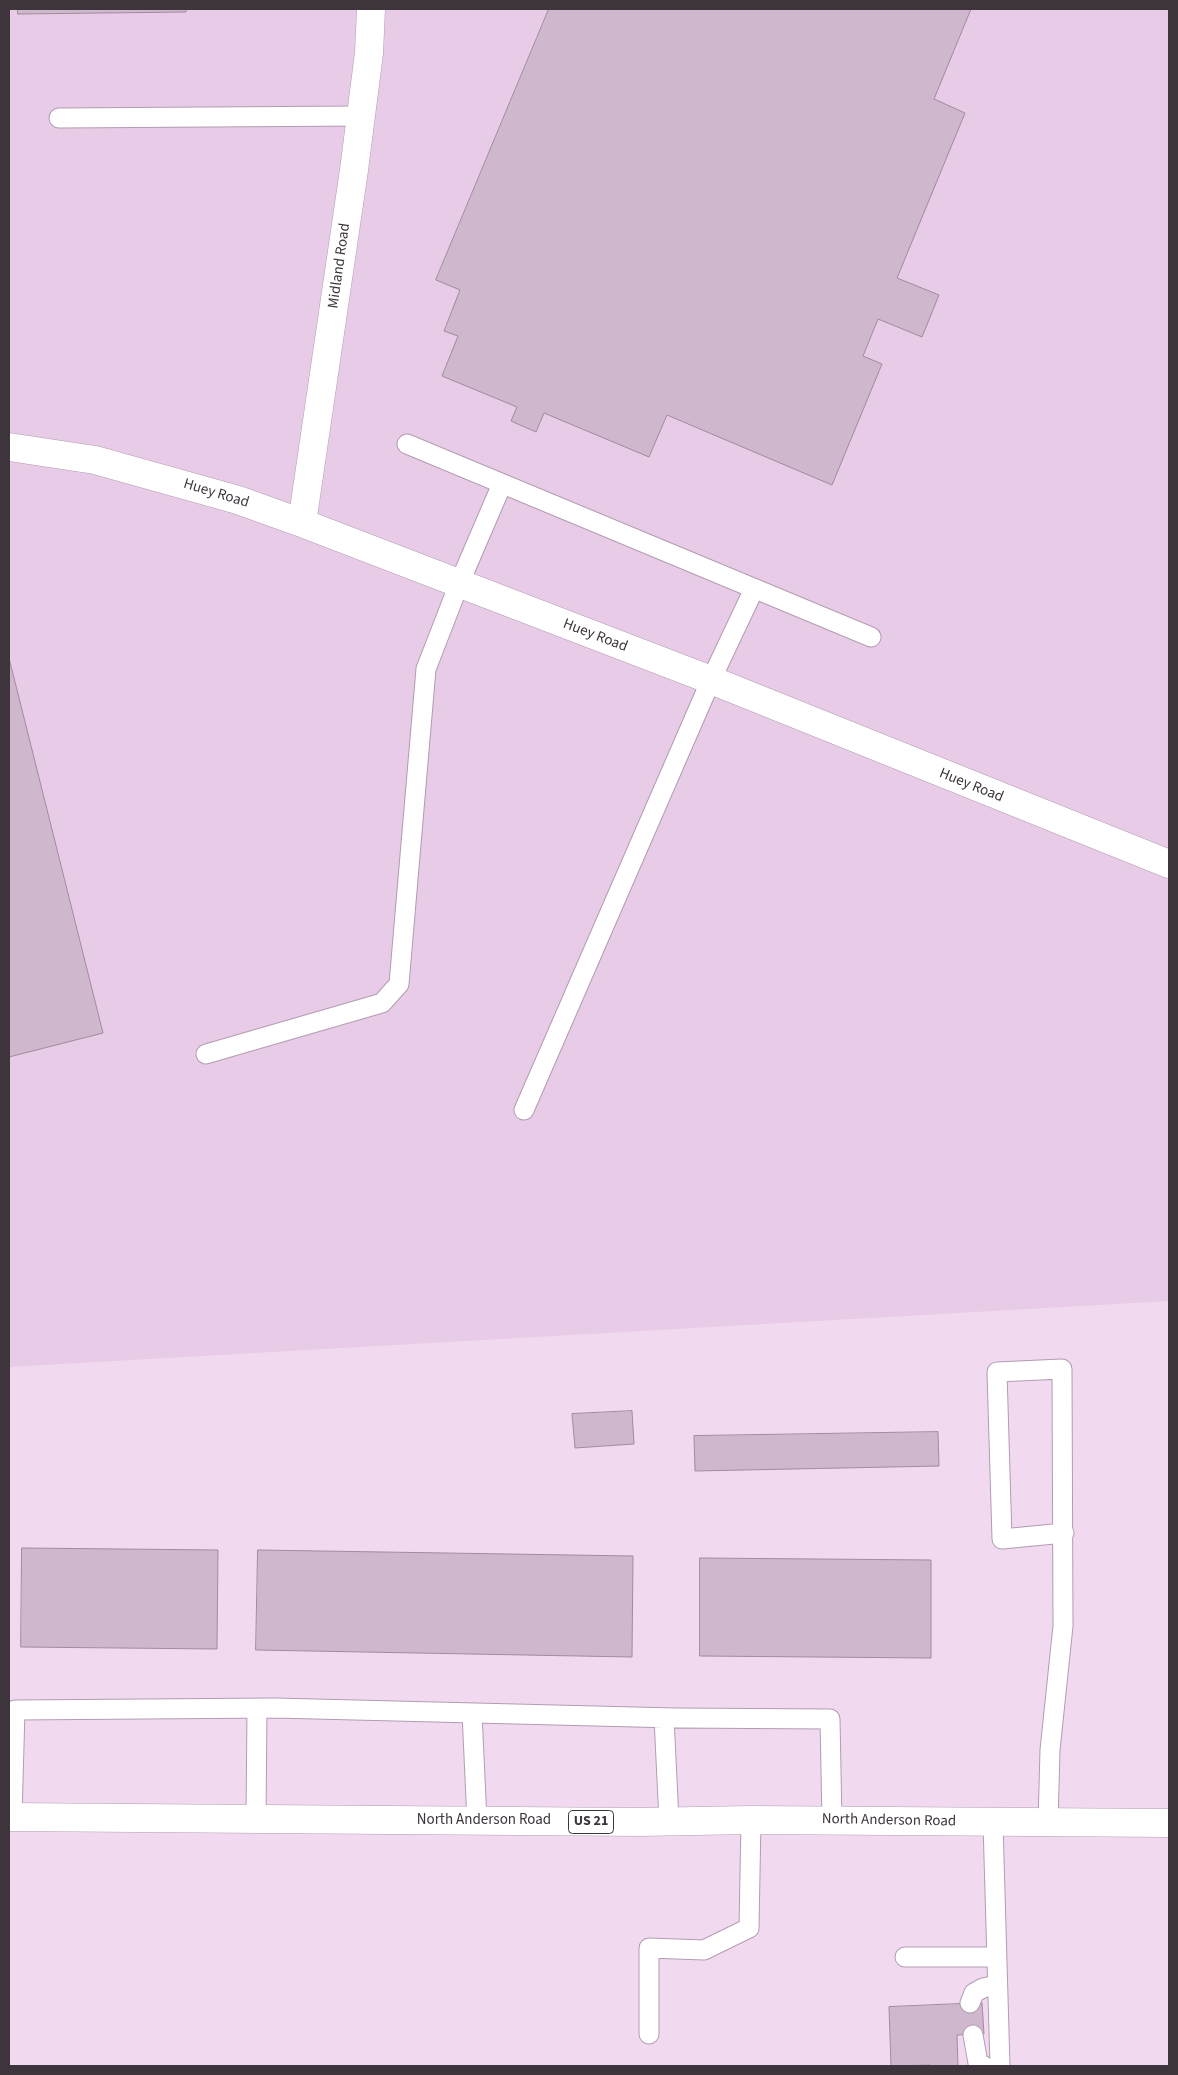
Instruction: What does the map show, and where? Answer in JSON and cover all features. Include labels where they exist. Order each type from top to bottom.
[{"type":"street","name":"Midland Road","points":[[302,523],[361,116],[369,53],[371,9]]},
{"type":"street","name":"Huey Road","points":[[9,447],[95,460],[238,500],[302,523],[711,680],[878,749],[1169,864]]},
{"type":"street","name":"North Anderson Road","points":[[10,1817],[669,1822],[751,1820],[1169,1823]]},
{"type":"lane","points":[[58,118],[361,116]]},
{"type":"lane","points":[[407,444],[871,637]]},
{"type":"lane","points":[[206,1054],[382,1002],[399,984],[426,669],[459,584],[502,484]]},
{"type":"lane","points":[[524,1110],[711,680],[754,589]]},
{"type":"lane","points":[[1048,1823],[1050,1750],[1063,1626],[1064,1533],[1062,1369],[997,1372],[1002,1539],[1064,1533]]},
{"type":"lane","points":[[256,1819],[257,1708]]},
{"type":"lane","points":[[10,1817],[15,1710],[257,1708],[830,1720],[832,1821]]},
{"type":"lane","points":[[472,1713],[476,1821]]},
{"type":"lane","points":[[664,1718],[669,1822]]},
{"type":"lane","points":[[650,2034],[649,1948],[704,1950],[749,1928],[751,1820]]},
{"type":"lane","points":[[993,1823],[1000,2066]]},
{"type":"lane","points":[[905,1956],[996,1957]]},
{"type":"lane","points":[[970,2003],[974,1993],[983,1988],[997,1986]]},
{"type":"lane","points":[[973,2035],[978,2063],[984,2066]]},
{"type":"shaded area","points":[[9,9],[1169,9],[1169,1301],[9,1367]]},
{"type":"building","points":[[18,9],[186,9],[186,12],[18,14]]},
{"type":"building","points":[[549,9],[971,9],[934,99],[965,113],[897,278],[939,295],[922,337],[878,319],[863,356],[882,364],[832,485],[667,415],[649,457],[544,413],[536,432],[511,421],[517,407],[442,376],[458,336],[444,331],[460,290],[436,280]]},
{"type":"building","points":[[9,658],[103,1033],[9,1057]]},
{"type":"building","points":[[632,1411],[634,1444],[575,1448],[572,1414]]},
{"type":"building","points":[[938,1432],[939,1466],[695,1471],[694,1436]]},
{"type":"building","points":[[22,1548],[218,1550],[217,1649],[21,1647]]},
{"type":"building","points":[[258,1550],[633,1556],[632,1657],[256,1650]]},
{"type":"building","points":[[700,1558],[931,1560],[931,1658],[700,1656]]},
{"type":"building","points":[[982,2003],[984,2034],[957,2035],[958,2066],[891,2066],[889,2007]]}]
